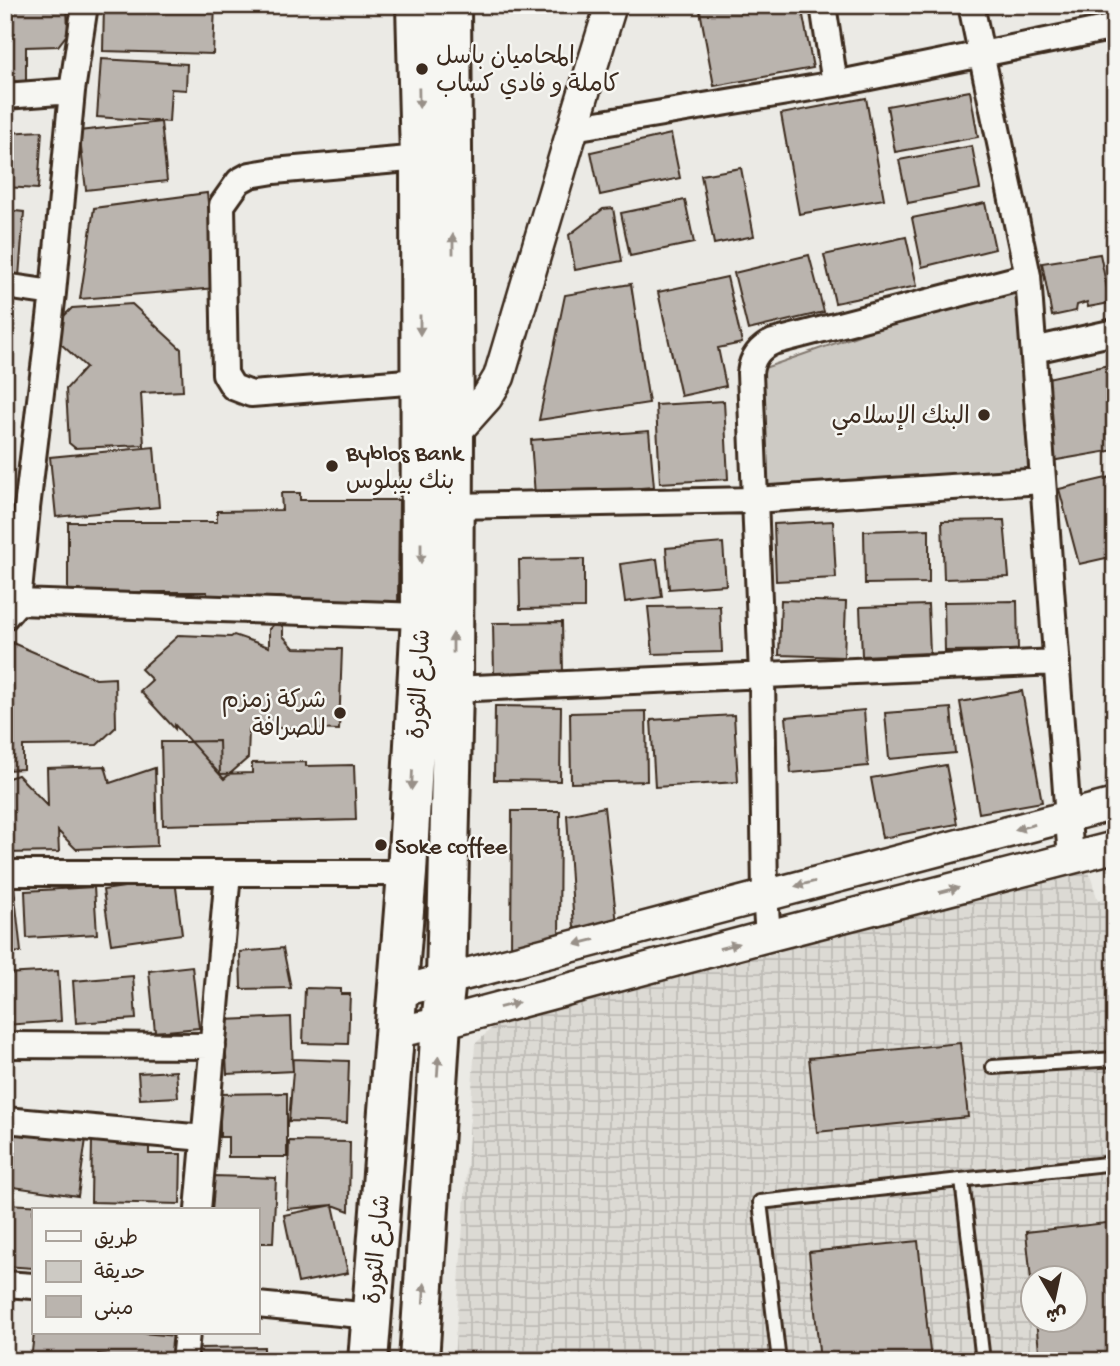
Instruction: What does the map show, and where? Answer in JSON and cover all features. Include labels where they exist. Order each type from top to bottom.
[{"type":"main road","name":"شارع الثورة","points":[[368,1361],[407,873],[421,616],[420,158],[416,5]]},
{"type":"main road","name":"شارع الثورة","points":[[419,1361],[446,979],[453,689],[451,5]]},
{"type":"street","points":[[85,5],[72,91],[53,293],[16,509],[12,610],[421,616]]},
{"type":"street","points":[[454,434],[487,397],[499,377],[611,5]]},
{"type":"street","points":[[823,5],[835,84]]},
{"type":"street","points":[[971,5],[1028,276],[1071,859]]},
{"type":"street","points":[[573,128],[835,84],[1115,27]]},
{"type":"street","points":[[5,96],[72,91]]},
{"type":"street","points":[[420,158],[250,175],[239,181],[222,205],[225,374],[233,387],[251,394],[420,381]]},
{"type":"street","points":[[768,936],[751,364],[763,346],[773,342],[1028,276]]},
{"type":"street","points":[[5,286],[53,293]]},
{"type":"street","points":[[1034,350],[1115,332]]},
{"type":"street","points":[[453,506],[754,500],[1043,481]]},
{"type":"street","points":[[453,689],[1056,662]]},
{"type":"street","points":[[398,992],[1115,804]]},
{"type":"street","points":[[395,1032],[441,1023],[1115,847]]},
{"type":"street","points":[[5,873],[407,873]]},
{"type":"street","points":[[198,1208],[228,873]]},
{"type":"street","points":[[5,1045],[213,1046]]},
{"type":"street","points":[[5,1119],[204,1138]]},
{"type":"street","points":[[5,1284],[32,1286]]},
{"type":"street","points":[[259,1305],[370,1315]]},
{"type":"street","points":[[184,1361],[187,1334]]},
{"type":"lane","points":[[993,1067],[1115,1059]]},
{"type":"lane","points":[[779,1361],[760,1202],[1115,1163]]},
{"type":"lane","points":[[962,1180],[983,1361]]},
{"type":"shaded area","points":[[1088,868],[1098,901],[1115,896],[1115,1361],[454,1361],[475,1044],[493,1027]]},
{"type":"green space","points":[[1028,276],[1043,481],[754,500],[750,373]]},
{"type":"building","points":[[5,5],[67,5],[68,33],[58,46],[26,47],[26,81],[5,81]]},
{"type":"building","points":[[104,5],[215,5],[213,54],[103,51]]},
{"type":"building","points":[[699,5],[801,5],[813,68],[714,86]]},
{"type":"building","points":[[101,59],[187,64],[186,90],[171,89],[169,122],[97,117]]},
{"type":"building","points":[[970,91],[978,137],[895,152],[887,106]]},
{"type":"building","points":[[866,98],[884,199],[799,214],[781,114]]},
{"type":"building","points":[[161,122],[167,181],[86,190],[79,131]]},
{"type":"building","points":[[42,131],[38,189],[5,187],[5,133]]},
{"type":"building","points":[[671,134],[680,178],[600,195],[591,152]]},
{"type":"building","points":[[972,146],[980,189],[908,203],[899,160]]},
{"type":"building","points":[[741,168],[754,236],[714,244],[701,175]]},
{"type":"building","points":[[207,193],[217,288],[80,299],[94,208]]},
{"type":"building","points":[[685,200],[694,243],[630,256],[621,213]]},
{"type":"building","points":[[985,203],[995,249],[922,267],[912,218]]},
{"type":"building","points":[[613,208],[622,261],[575,270],[569,235],[603,209]]},
{"type":"building","points":[[5,210],[24,212],[19,277],[5,276]]},
{"type":"building","points":[[906,237],[917,286],[835,303],[824,255]]},
{"type":"building","points":[[1100,254],[1110,303],[1088,307],[1087,302],[1077,305],[1076,311],[1052,316],[1042,263]]},
{"type":"building","points":[[809,255],[824,312],[748,330],[734,273]]},
{"type":"building","points":[[727,277],[742,343],[718,348],[726,386],[681,396],[658,292]]},
{"type":"building","points":[[631,284],[649,403],[539,420],[565,295]]},
{"type":"building","points":[[132,304],[181,349],[183,391],[141,393],[144,445],[75,448],[69,443],[66,389],[86,367],[61,344],[59,321],[72,308]]},
{"type":"building","points":[[1109,365],[1115,399],[1115,450],[1051,461],[1038,380]]},
{"type":"building","points":[[724,401],[728,479],[660,483],[656,405]]},
{"type":"building","points":[[649,431],[654,487],[535,496],[531,440]]},
{"type":"building","points":[[154,447],[159,507],[56,517],[50,457]]},
{"type":"building","points":[[1115,476],[1115,556],[1079,564],[1059,489]]},
{"type":"building","points":[[281,493],[300,493],[300,500],[399,500],[398,609],[282,609],[281,597],[207,597],[207,592],[68,592],[68,522],[217,522],[217,511],[282,510]]},
{"type":"building","points":[[1004,520],[1009,577],[944,579],[942,521]]},
{"type":"building","points":[[833,521],[836,578],[776,581],[774,524]]},
{"type":"building","points":[[929,529],[929,583],[865,584],[864,531]]},
{"type":"building","points":[[723,543],[726,585],[669,589],[666,548]]},
{"type":"building","points":[[584,559],[584,608],[520,609],[519,560]]},
{"type":"building","points":[[657,559],[662,597],[625,602],[620,564]]},
{"type":"building","points":[[781,600],[846,602],[844,657],[779,655]]},
{"type":"building","points":[[1017,601],[1018,650],[945,651],[944,602]]},
{"type":"building","points":[[928,605],[930,653],[862,656],[860,607]]},
{"type":"building","points":[[720,606],[722,652],[653,654],[648,607]]},
{"type":"building","points":[[278,621],[283,627],[283,636],[294,648],[342,649],[339,730],[253,727],[249,730],[248,758],[224,779],[140,691],[152,680],[141,669],[179,635],[234,635],[269,647],[269,629]]},
{"type":"building","points":[[562,622],[563,673],[494,675],[493,623]]},
{"type":"building","points":[[8,641],[96,679],[115,678],[116,727],[97,745],[23,746],[23,769],[5,770],[5,644]]},
{"type":"building","points":[[1022,691],[1042,802],[979,813],[960,702]]},
{"type":"building","points":[[495,706],[561,707],[560,781],[494,780]]},
{"type":"building","points":[[951,708],[955,753],[889,759],[885,713]]},
{"type":"building","points":[[864,710],[868,766],[791,773],[786,717]]},
{"type":"building","points":[[646,711],[647,781],[571,783],[570,713]]},
{"type":"building","points":[[734,715],[738,782],[655,787],[651,720]]},
{"type":"building","points":[[219,741],[220,774],[252,773],[252,763],[354,765],[356,820],[163,825],[161,742]]},
{"type":"building","points":[[946,765],[957,824],[882,838],[871,778]]},
{"type":"building","points":[[105,766],[110,783],[155,768],[157,846],[76,849],[58,831],[59,852],[5,853],[5,779],[18,775],[48,806],[47,768]]},
{"type":"building","points":[[604,807],[617,924],[574,928],[567,815]]},
{"type":"building","points":[[512,811],[560,811],[559,939],[511,952]]},
{"type":"building","points":[[175,880],[182,934],[111,944],[103,890]]},
{"type":"building","points":[[14,887],[21,952],[5,954],[5,888]]},
{"type":"building","points":[[94,887],[97,934],[27,938],[25,891]]},
{"type":"building","points":[[283,948],[291,988],[241,989],[240,952]]},
{"type":"building","points":[[192,966],[199,1028],[155,1032],[149,971]]},
{"type":"building","points":[[58,971],[61,1021],[5,1025],[5,974]]},
{"type":"building","points":[[133,976],[136,1019],[76,1023],[73,981]]},
{"type":"building","points":[[305,988],[341,989],[341,994],[350,994],[348,1044],[303,1043]]},
{"type":"building","points":[[291,1017],[293,1071],[227,1074],[224,1020]]},
{"type":"building","points":[[960,1043],[968,1117],[817,1132],[809,1058]]},
{"type":"building","points":[[292,1059],[349,1061],[347,1123],[289,1121]]},
{"type":"building","points":[[176,1071],[178,1097],[140,1099],[138,1073]]},
{"type":"building","points":[[287,1093],[287,1157],[228,1157],[228,1137],[220,1137],[220,1094]]},
{"type":"building","points":[[14,1129],[86,1139],[78,1196],[6,1186]]},
{"type":"building","points":[[92,1139],[149,1140],[149,1154],[181,1154],[180,1204],[91,1202]]},
{"type":"building","points":[[289,1141],[350,1142],[349,1211],[333,1205],[287,1209]]},
{"type":"building","points":[[213,1176],[276,1178],[273,1243],[259,1243],[259,1208],[212,1208]]},
{"type":"building","points":[[5,1204],[45,1206],[32,1208],[32,1268],[5,1266]]},
{"type":"building","points":[[333,1205],[348,1273],[298,1283],[284,1215]]},
{"type":"building","points":[[1115,1222],[1115,1361],[1040,1361],[1037,1334],[1088,1334],[1088,1264],[1029,1264],[1026,1232]]},
{"type":"building","points":[[918,1241],[931,1361],[820,1361],[809,1252]]},
{"type":"building","points":[[34,1334],[176,1336],[173,1361],[106,1361],[106,1355],[98,1354],[97,1361],[31,1361]]},
{"type":"building","points":[[264,1347],[264,1361],[199,1361],[199,1348]]},
{"type":"place","name":"المحاميان باسل كاملة و فادي كساب","points":[[422,69]]},
{"type":"place","name":"البنك الإسلامي","points":[[984,415]]},
{"type":"place","name":"Byblos Bank بنك بيبلوس","points":[[332,466]]},
{"type":"place","name":"شركة زمزم للصرافة","points":[[340,713]]},
{"type":"place","name":"Soke coffee","points":[[381,845]]}]
